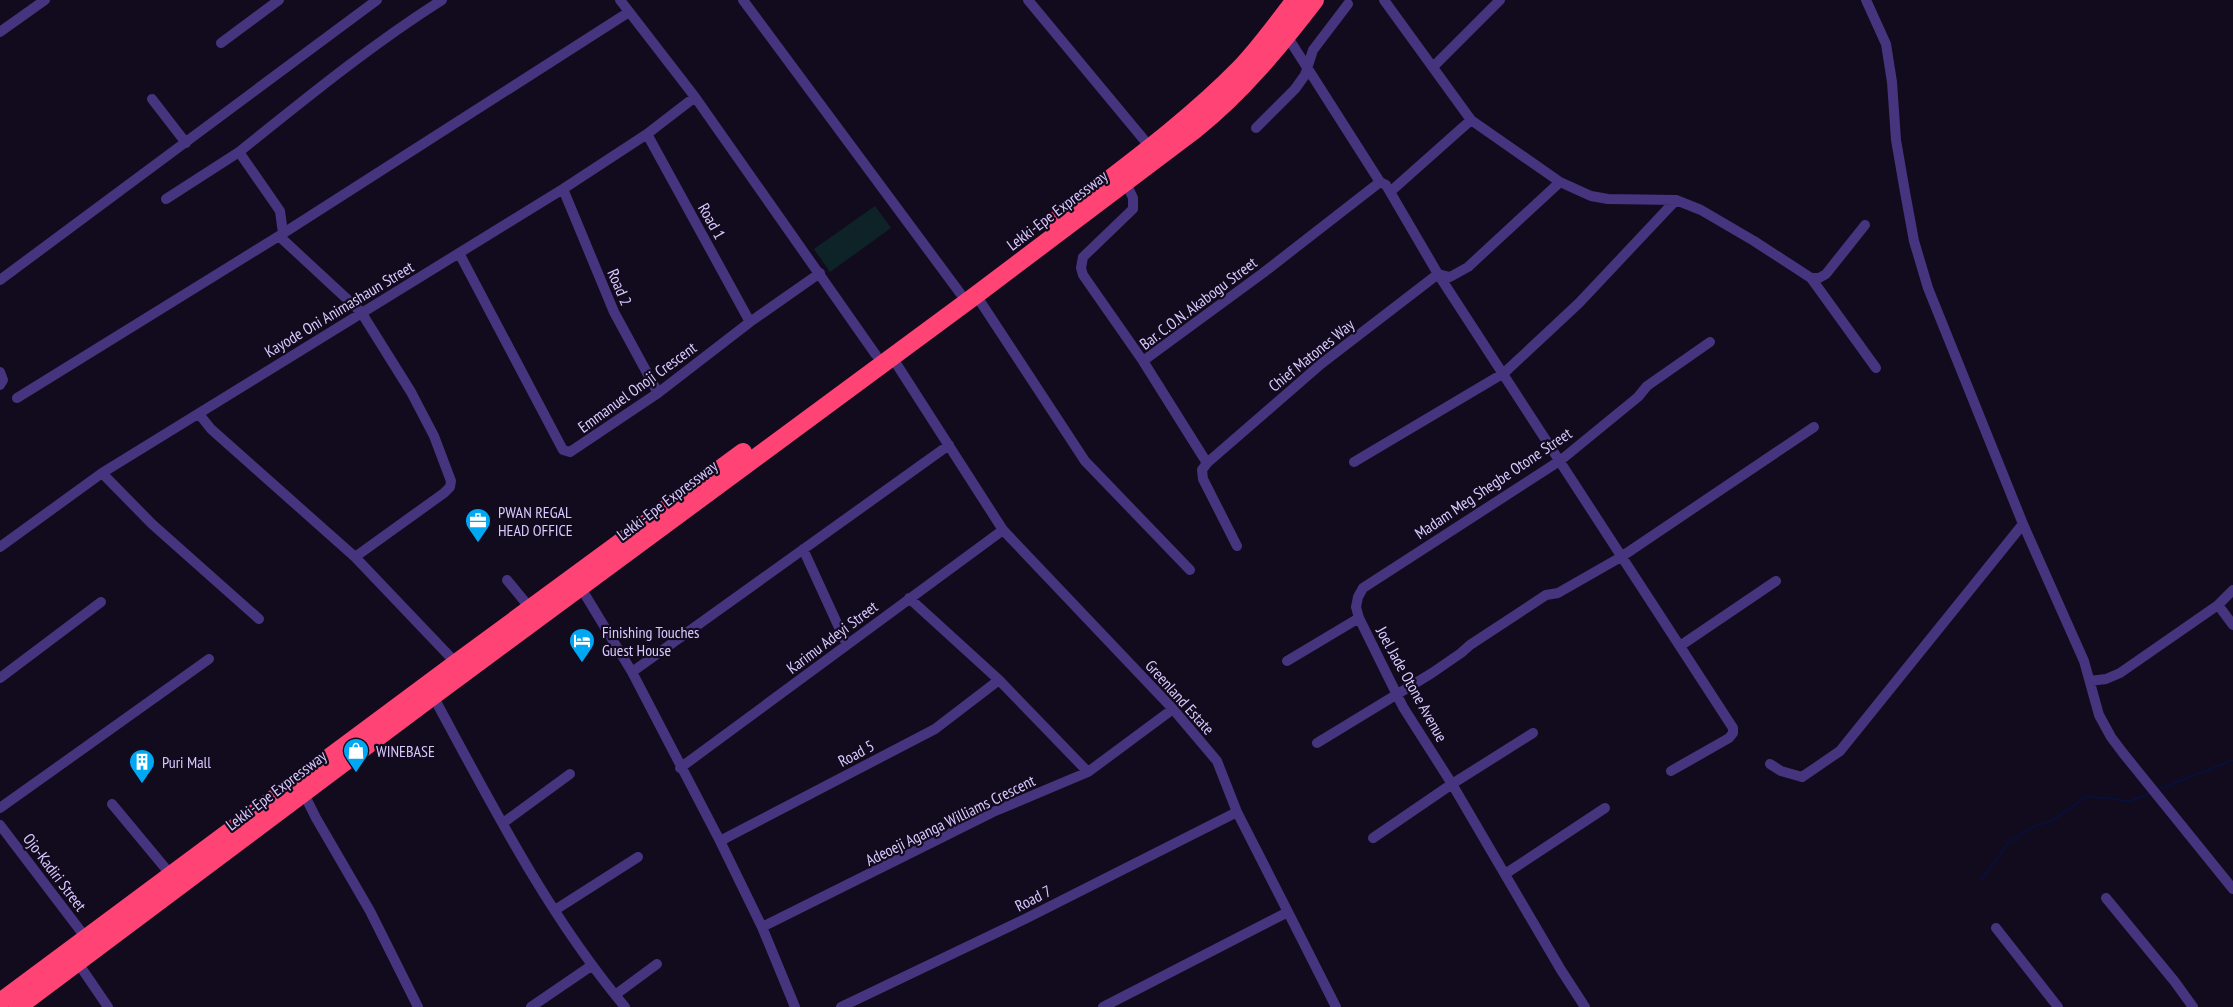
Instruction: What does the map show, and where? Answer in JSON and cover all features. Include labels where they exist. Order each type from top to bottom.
[{"type":"highway","name":"Lekki-Epe Expressway","points":[[968,294],[1150,147],[1241,67],[1295,0]]},
{"type":"highway","name":"Lekki-Epe Expressway","points":[[0,1002],[530,609],[785,429],[968,294],[1126,183],[1220,110],[1258,71],[1315,0]]},
{"type":"highway","name":"Lekki-Epe Expressway","points":[[18,1007],[581,588],[785,429]]},
{"type":"street","points":[[0,32],[45,0]]},
{"type":"street","points":[[221,43],[279,0]]},
{"type":"street","points":[[0,280],[377,0]]},
{"type":"street","points":[[166,199],[239,152],[410,20],[442,0]]},
{"type":"street","name":"Greenland Estate","points":[[620,0],[695,98],[820,273],[949,445],[1003,530],[1173,710],[1216,761],[1237,812],[1335,1007]]},
{"type":"street","points":[[743,0],[968,294],[1085,461],[1190,570]]},
{"type":"street","points":[[1028,0],[1150,147]]},
{"type":"street","points":[[1384,0],[1471,120],[1560,182],[1591,196],[1608,199],[1676,200],[1701,210],[1754,241],[1811,278],[1876,368]]},
{"type":"street","points":[[1433,67],[1500,0]]},
{"type":"street","points":[[1866,0],[1886,44],[1892,82],[1896,140],[1903,181],[1914,241],[1928,288],[2023,524],[2084,661],[2099,715],[2111,737],[2233,889]]},
{"type":"street","points":[[1256,128],[1295,89],[1307,68],[1313,51],[1348,4]]},
{"type":"street","points":[[17,398],[281,235],[629,12]]},
{"type":"street","points":[[1287,36],[1380,182],[1386,184],[1438,274],[1727,716],[1734,733],[1671,771]]},
{"type":"street","name":"Kayode Oni Animashaun Street","points":[[0,547],[102,473],[563,189],[647,134],[695,98]]},
{"type":"street","points":[[152,99],[186,143]]},
{"type":"street","points":[[1390,192],[1471,120]]},
{"type":"street","name":"Road 1","points":[[647,134],[750,322]]},
{"type":"street","points":[[239,152],[280,211],[281,235],[361,312],[411,392],[434,436],[451,481],[450,487],[444,494],[355,557]]},
{"type":"street","name":"Bar. C.O.N. Akabogu Street","points":[[1237,546],[1203,479],[1202,470],[1207,463],[1143,361],[1263,273],[1380,182]]},
{"type":"street","points":[[1438,274],[1450,277],[1459,274],[1560,182]]},
{"type":"street","points":[[1126,183],[1132,198],[1133,209],[1083,257],[1081,268],[1088,283],[1143,361]]},
{"type":"street","name":"Road 2","points":[[563,189],[614,312],[658,393]]},
{"type":"street","points":[[1354,462],[1504,373],[1579,303],[1676,200]]},
{"type":"street","points":[[1811,278],[1819,278],[1826,274],[1865,225]]},
{"type":"street","name":"Emmanuel Onoji Crescent","points":[[459,253],[563,450],[570,452],[658,393],[750,322],[820,273]]},
{"type":"street","name":"Chief Matones Way","points":[[1207,463],[1321,364],[1438,274]]},
{"type":"street","name":"Madam Meg Shegbe Otone Street","points":[[1357,613],[1358,597],[1363,588],[1561,460],[1638,397],[1647,386],[1710,342]]},
{"type":"street","points":[[0,372],[3,376],[0,385]]},
{"type":"street","points":[[199,414],[211,429],[355,557],[456,663]]},
{"type":"street","points":[[1317,743],[1398,694],[1546,595],[1558,593],[1621,556],[1814,427]]},
{"type":"street","points":[[632,672],[949,445]]},
{"type":"street","points":[[102,473],[152,524],[259,619]]},
{"type":"street","points":[[1770,764],[1781,771],[1802,777],[1840,751],[2023,524]]},
{"type":"street","name":"Karimu Adeyi Street","points":[[680,768],[1003,530]]},
{"type":"street","points":[[803,549],[847,645]]},
{"type":"street","points":[[507,580],[530,609]]},
{"type":"street","points":[[1680,646],[1776,581]]},
{"type":"street","points":[[581,588],[632,672],[720,841],[762,927],[795,1007]]},
{"type":"street","points":[[2090,681],[2106,679],[2120,673],[2218,604],[2233,590]]},
{"type":"street","points":[[909,598],[999,680],[1088,772]]},
{"type":"street","points":[[0,678],[101,602]]},
{"type":"street","points":[[2218,604],[2233,625]]},
{"type":"street","points":[[1287,661],[1357,613]]},
{"type":"street","name":"Joel Jade Otone Avenue","points":[[1357,613],[1409,716],[1585,1007]]},
{"type":"street","points":[[0,808],[209,659]]},
{"type":"street","name":"Road 5","points":[[720,841],[935,729],[999,680]]},
{"type":"street","points":[[433,696],[503,823],[555,910],[591,966],[626,1007]]},
{"type":"street","name":"Adeoeji Aganga Williams Crescent","points":[[762,927],[993,812],[1088,772],[1173,710]]},
{"type":"street","points":[[1373,838],[1452,784],[1533,733]]},
{"type":"street","points":[[503,823],[570,774]]},
{"type":"street","points":[[304,794],[370,911],[418,1007]]},
{"type":"street","points":[[112,804],[171,875]]},
{"type":"street","points":[[1505,874],[1605,808]]},
{"type":"street","name":"Road 7","points":[[841,1007],[1025,919],[1237,812]]},
{"type":"street","name":"Ojo-Kadiri Street","points":[[0,825],[86,938]]},
{"type":"street","points":[[555,910],[638,857]]},
{"type":"street","points":[[2106,898],[2193,1007]]},
{"type":"street","points":[[1103,1007],[1288,912]]},
{"type":"street","points":[[1995,928],[2058,1007]]},
{"type":"street","points":[[78,963],[108,1007]]},
{"type":"street","points":[[615,995],[657,964]]},
{"type":"street","points":[[532,1007],[591,966]]},
{"type":"green space","points":[[875,206],[891,228],[830,272],[814,249]]},
{"type":"waterway","points":[[2159,789],[2233,760]]},
{"type":"waterway","points":[[1981,880],[2009,842],[2035,826],[2052,821],[2087,796],[2130,801],[2151,793]]},
{"type":"place","name":"PWAN REGAL HEAD OFFICE","points":[[478,544]]},
{"type":"place","name":"Finishing Touches Guest House","points":[[582,664]]},
{"type":"place","name":"WINEBASE","points":[[356,774]]},
{"type":"place","name":"Puri Mall","points":[[142,785]]}]
